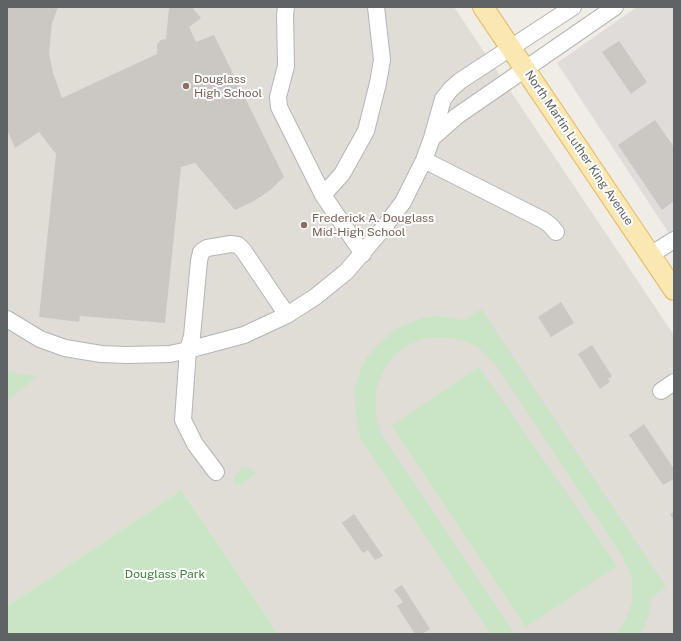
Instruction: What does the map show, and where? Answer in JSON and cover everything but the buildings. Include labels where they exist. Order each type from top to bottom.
[{"type":"main road","name":"North Martin Luther King Avenue","points":[[483,7],[674,290]]},
{"type":"street","points":[[286,7],[286,66],[278,97],[279,107],[323,195],[363,254]]},
{"type":"street","points":[[323,195],[342,174],[366,131],[382,60],[376,7]]},
{"type":"street","points":[[7,319],[40,339],[65,348],[101,354],[126,356],[170,354],[188,350],[244,335],[287,315],[315,297],[340,277],[363,254],[403,202],[424,160],[443,99],[450,89],[573,7]]},
{"type":"street","points":[[432,138],[458,116],[525,68],[615,7]]},
{"type":"street","points":[[424,160],[544,220],[556,232]]},
{"type":"street","points":[[650,255],[674,240]]},
{"type":"street","points":[[216,472],[195,444],[183,420],[188,350],[192,336],[199,261],[202,252],[207,248],[231,244],[238,245],[243,250],[287,315]]},
{"type":"street","points":[[660,391],[674,382]]},
{"type":"shaded area","name":"Frederick A. Douglass Mid-High School","points":[[7,7],[454,7],[674,335],[674,634],[278,634],[181,490],[7,606]]},
{"type":"shaded area","points":[[637,7],[674,7],[674,241],[557,63]]},
{"type":"green space","points":[[481,309],[666,587],[651,598],[649,613],[641,634],[616,634],[625,622],[632,603],[632,579],[624,559],[497,366],[479,348],[467,342],[452,338],[425,338],[410,344],[396,354],[386,366],[380,378],[376,390],[376,414],[381,434],[515,634],[491,634],[360,438],[354,391],[361,368],[368,356],[376,347],[395,329],[425,317],[437,316],[465,320]]},
{"type":"green space","points":[[479,367],[617,566],[526,627],[392,426]]},
{"type":"green space","points":[[7,372],[36,376],[36,377],[7,401]]},
{"type":"green space","points":[[244,468],[253,469],[255,474],[237,485],[234,478],[236,474]]},
{"type":"green space","name":"Douglass Park","points":[[181,490],[278,634],[7,634],[7,606]]},
{"type":"place","name":"Douglass High School","points":[[186,86]]},
{"type":"place","name":"Frederick A. Douglass Mid-High School","points":[[304,225]]}]
